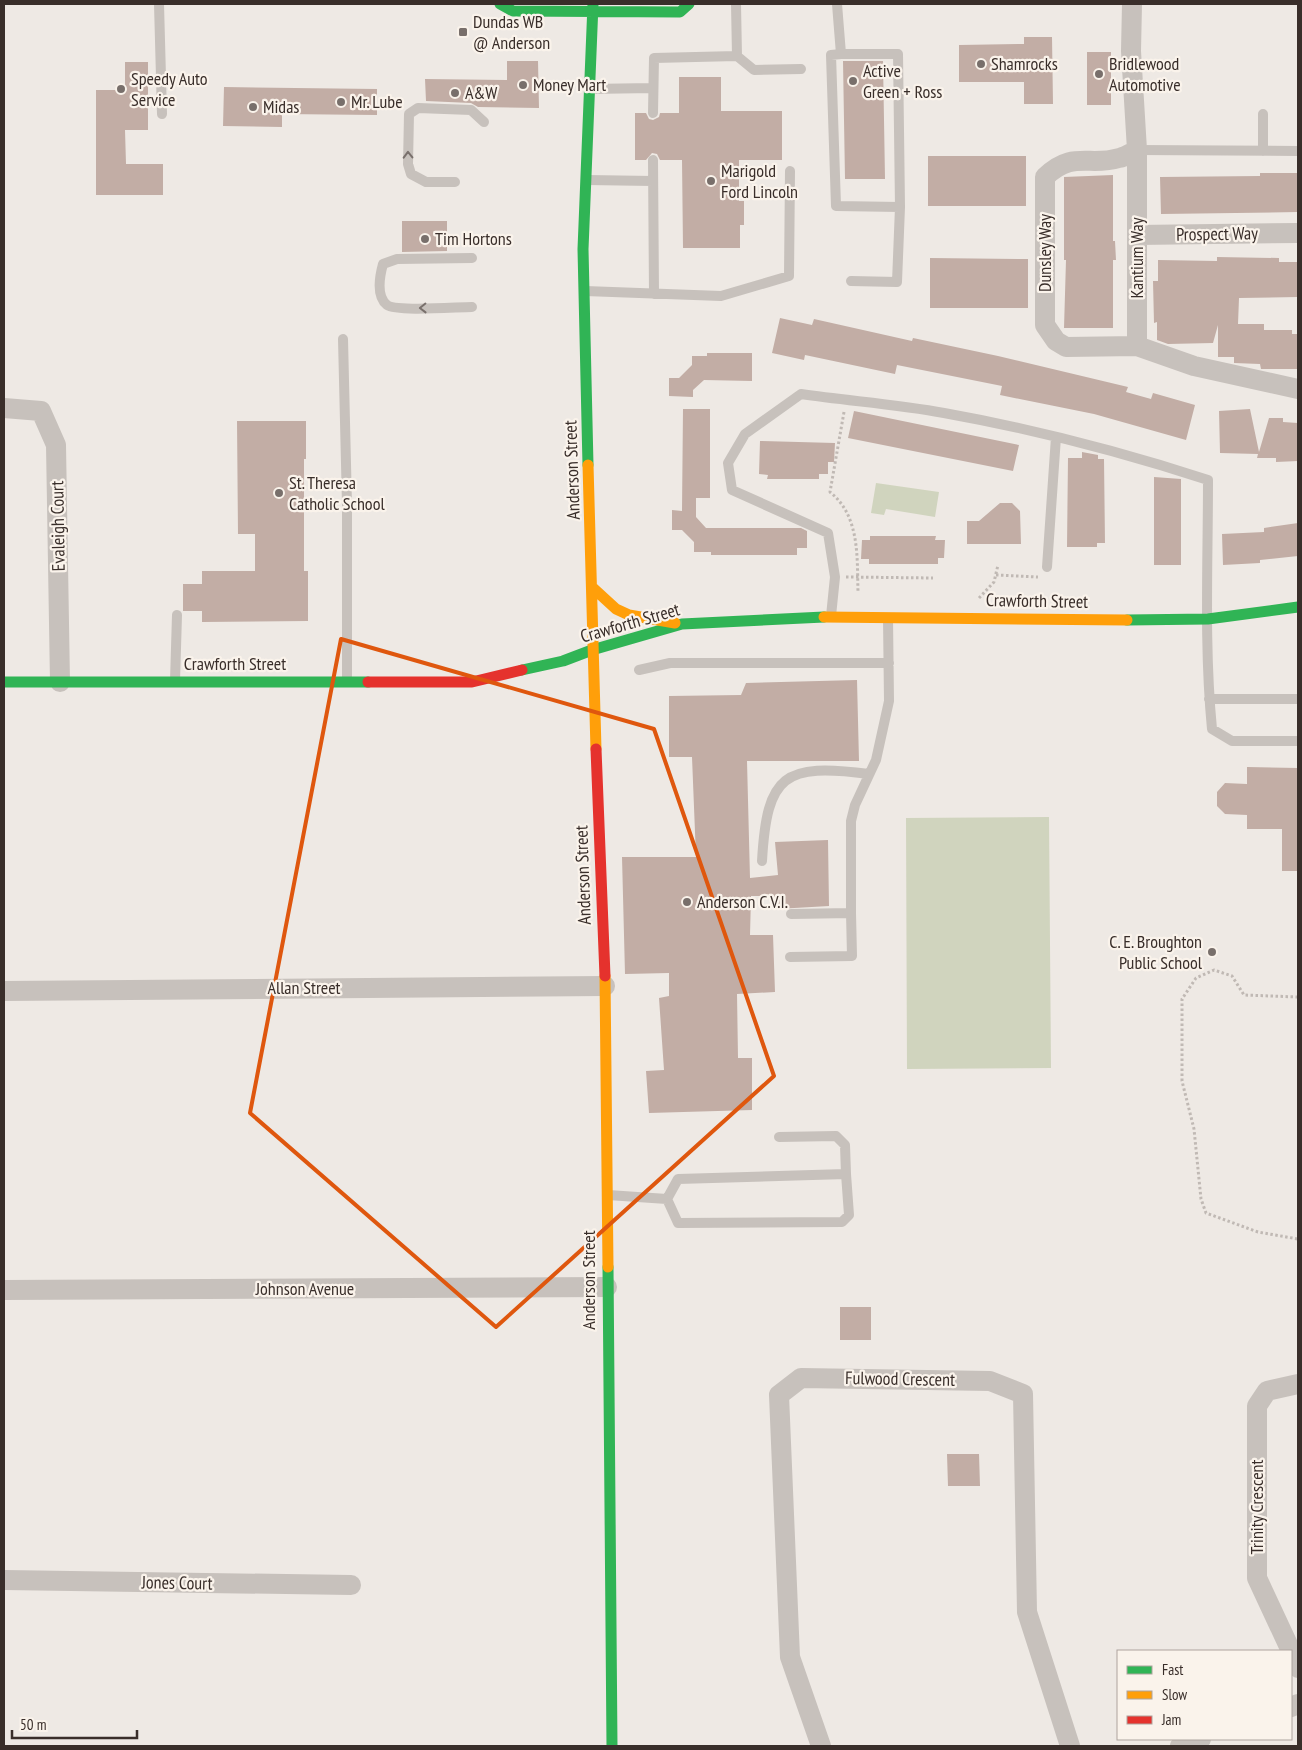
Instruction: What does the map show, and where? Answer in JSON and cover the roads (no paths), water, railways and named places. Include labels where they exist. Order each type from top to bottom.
[{"type":"main road","points":[[500,4],[513,11],[593,8],[680,12],[689,4]]},
{"type":"main road","name":"Anderson Street","points":[[593,8],[583,250],[592,650],[605,986],[606,1287],[612,1746]]},
{"type":"main road","points":[[592,588],[616,609],[629,616],[682,624]]},
{"type":"main road","name":"Crawforth Street","points":[[4,682],[472,682],[563,661],[592,650],[682,624],[831,617],[1208,619],[1298,608]]},
{"type":"street","name":"Kantium Way","points":[[1132,4],[1131,51],[1137,150],[1137,346]]},
{"type":"street","name":"Dunsley Way","points":[[1137,150],[1118,159],[1076,161],[1058,165],[1045,177],[1045,325],[1056,341],[1066,347],[1137,346]]},
{"type":"street","name":"Prospect Way","points":[[1136,235],[1298,233]]},
{"type":"street","points":[[1137,346],[1194,366],[1298,389]]},
{"type":"street","name":"Evaleigh Court","points":[[4,408],[41,411],[56,445],[60,682]]},
{"type":"street","name":"Allan Street","points":[[4,991],[605,986]]},
{"type":"street","name":"Johnson Avenue","points":[[4,1290],[606,1287]]},
{"type":"street","name":"Fulwood Crescent","points":[[821,1746],[790,1657],[779,1395],[800,1378],[990,1381],[1023,1394],[1027,1612],[1070,1746]]},
{"type":"street","name":"Trinity Crescent","points":[[1290,1650],[1258,1578],[1257,1406],[1267,1391],[1298,1384]]},
{"type":"street","name":"Jones Court","points":[[4,1580],[351,1585]]},
{"type":"street","name":"Trinity Crescent","points":[[1292,1654],[1298,1668]]},
{"type":"street","points":[[1180,1746],[1198,1740]]},
{"type":"lane","points":[[159,4],[162,114]]},
{"type":"lane","points":[[736,4],[737,56]]},
{"type":"lane","points":[[837,4],[841,54]]},
{"type":"lane","points":[[851,281],[897,282],[900,207],[898,54],[831,55],[836,206],[900,207]]},
{"type":"lane","points":[[652,113],[654,58],[737,56],[754,70],[801,69]]},
{"type":"lane","points":[[589,89],[653,88]]},
{"type":"lane","points":[[455,182],[426,182],[411,174],[408,164],[409,114],[418,108],[470,110],[484,122]]},
{"type":"lane","points":[[1263,114],[1264,151]]},
{"type":"lane","points":[[1137,150],[1298,151]]},
{"type":"lane","points":[[653,160],[654,294]]},
{"type":"lane","points":[[584,291],[721,296],[789,276],[790,171]]},
{"type":"lane","points":[[586,180],[653,180]]},
{"type":"lane","points":[[472,258],[397,259],[383,264],[380,275],[381,297],[387,305],[400,308],[472,307]]},
{"type":"lane","points":[[343,339],[347,505],[347,682]]},
{"type":"lane","points":[[831,617],[835,577],[828,533],[732,490],[728,463],[745,434],[801,394],[943,413],[1056,437],[1208,480],[1209,699],[1212,729],[1232,741],[1298,742]]},
{"type":"lane","points":[[1047,566],[1056,437]]},
{"type":"lane","points":[[175,682],[177,615]]},
{"type":"lane","points":[[790,957],[852,956],[851,821],[855,805],[876,760],[887,718],[888,617]]},
{"type":"lane","points":[[639,670],[670,663],[889,664]]},
{"type":"lane","points":[[1209,699],[1298,699]]},
{"type":"lane","points":[[762,861],[767,812],[773,796],[791,776],[819,770],[869,774]]},
{"type":"lane","points":[[791,914],[851,913]]},
{"type":"lane","points":[[667,1199],[678,1223],[842,1222],[848,1215],[845,1146],[836,1136],[779,1138]]},
{"type":"lane","points":[[667,1199],[678,1179],[846,1174]]},
{"type":"lane","points":[[606,1195],[667,1199]]},
{"type":"place","name":"Dundas WB @ Anderson","points":[[463,32]]},
{"type":"place","name":"Shamrocks","points":[[981,64]]},
{"type":"place","name":"Bridlewood Automotive","points":[[1099,74]]},
{"type":"place","name":"Active Green + Ross","points":[[853,81]]},
{"type":"place","name":"Money Mart","points":[[523,85]]},
{"type":"place","name":"Speedy Auto Service","points":[[121,89]]},
{"type":"place","name":"A&W","points":[[455,93]]},
{"type":"place","name":"Mr. Lube","points":[[341,102]]},
{"type":"place","name":"Midas","points":[[253,107]]},
{"type":"place","name":"Marigold Ford Lincoln","points":[[711,181]]},
{"type":"place","name":"Tim Hortons","points":[[425,239]]},
{"type":"place","name":"St. Theresa Catholic School","points":[[279,493]]},
{"type":"place","name":"Anderson C.V.I.","points":[[687,902]]},
{"type":"place","name":"C. E. Broughton Public School","points":[[1212,952]]}]
